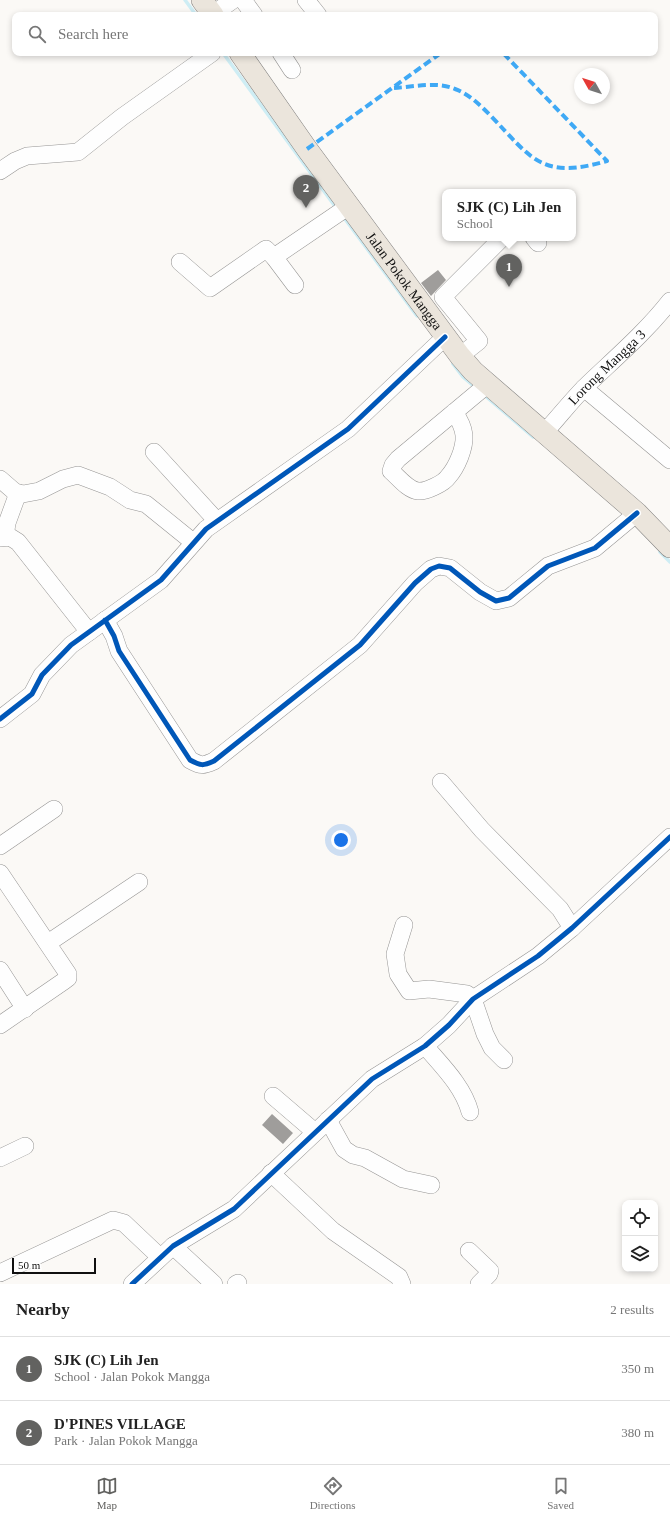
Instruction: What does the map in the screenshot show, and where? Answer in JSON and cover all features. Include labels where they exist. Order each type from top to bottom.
[{"type":"main road","points":[[202,0],[211,12]]},
{"type":"main road","name":"Jalan Pokok Mangga","points":[[242,56],[307,149],[341,211],[426,311],[440,342],[460,356],[473,371],[482,389],[544,433],[630,519],[670,546]]},
{"type":"street","points":[[217,12],[233,0]]},
{"type":"street","points":[[243,0],[252,12]]},
{"type":"street","points":[[306,0],[316,12]]},
{"type":"street","points":[[0,172],[15,161],[27,156],[78,152],[122,117],[208,56]]},
{"type":"street","points":[[284,56],[292,70]]},
{"type":"street","points":[[274,257],[341,211]]},
{"type":"street","points":[[426,311],[443,297],[499,241]]},
{"type":"street","points":[[180,262],[210,288],[266,249],[274,257],[295,285]]},
{"type":"street","points":[[443,297],[478,341],[460,356]]},
{"type":"street","name":"Lorong Mangga 3","points":[[544,433],[584,388],[658,317],[670,301]]},
{"type":"street","points":[[0,719],[32,694],[42,675],[70,645],[160,580],[192,542],[216,520],[348,429],[440,342]]},
{"type":"street","points":[[584,388],[670,460]]},
{"type":"street","points":[[454,412],[461,422],[464,435],[462,449],[457,463],[448,478],[432,488],[418,491],[409,487],[391,471],[393,465],[398,459],[454,412],[482,389]]},
{"type":"street","points":[[154,452],[216,520]]},
{"type":"street","points":[[0,479],[15,492],[23,494],[39,491],[63,479],[78,475],[110,487],[130,500],[146,504],[192,542]]},
{"type":"street","points":[[18,493],[2,538],[10,537],[18,542],[89,632]]},
{"type":"street","points":[[105,620],[114,636],[119,651],[190,760],[196,764],[204,765],[214,761],[360,645],[415,583],[431,569],[439,566],[450,568],[480,592],[496,601],[509,598],[548,566],[595,548],[630,519]]},
{"type":"street","points":[[441,782],[482,830],[560,909],[572,928]]},
{"type":"street","points":[[0,846],[54,809]]},
{"type":"street","points":[[132,1284],[167,1252],[234,1209],[372,1079],[425,1046],[449,1025],[473,999],[538,956],[572,928],[670,836]]},
{"type":"street","points":[[0,873],[68,974],[68,978],[0,1025]]},
{"type":"street","points":[[48,943],[139,882]]},
{"type":"street","points":[[404,925],[395,954],[398,974],[409,991],[429,989],[467,994],[473,999],[485,1034],[492,1048],[504,1060]]},
{"type":"street","points":[[0,970],[25,1008]]},
{"type":"street","points":[[425,1046],[458,1086],[467,1101],[470,1112]]},
{"type":"street","points":[[273,1096],[315,1132]]},
{"type":"street","points":[[328,1120],[344,1149],[352,1156],[365,1158],[403,1180],[431,1185]]},
{"type":"street","points":[[0,1158],[25,1146]]},
{"type":"street","points":[[271,1173],[333,1231],[399,1277],[402,1284]]},
{"type":"street","points":[[0,1274],[113,1220],[124,1223],[214,1284]]},
{"type":"street","points":[[469,1251],[490,1271],[479,1284]]},
{"type":"building","points":[[438,270],[446,280],[431,296],[421,283]]},
{"type":"building","points":[[272,1114],[293,1133],[283,1144],[262,1125]]},
{"type":"waterway","points":[[185,0],[194,12]]},
{"type":"waterway","points":[[225,56],[337,209]]},
{"type":"waterway","points":[[342,215],[417,316]]},
{"type":"waterway","points":[[453,364],[463,377],[476,388]]},
{"type":"waterway","points":[[483,394],[533,437]]},
{"type":"waterway","points":[[660,552],[670,562]]},
{"type":"marked path","points":[[307,149],[437,56]]},
{"type":"marked path","points":[[394,88],[441,85],[460,91],[478,104],[517,144],[540,162],[567,168],[607,161],[506,56]]},
{"type":"cycle path","points":[[0,719],[32,694],[42,675],[71,645],[161,580],[206,529],[348,429],[445,337]]},
{"type":"cycle path","points":[[105,620],[114,636],[119,651],[190,760],[204,764],[214,761],[360,645],[415,583],[431,569],[439,566],[450,568],[480,592],[496,601],[509,598],[548,566],[595,548],[637,513]]},
{"type":"cycle path","points":[[132,1284],[173,1246],[234,1209],[372,1079],[425,1046],[449,1025],[473,999],[538,956],[572,928],[670,837]]},
{"type":"place","name":"D'PINES VILLAGE","points":[[306,208]]},
{"type":"place","name":"SJK (C) Lih Jen","points":[[509,287]]}]
